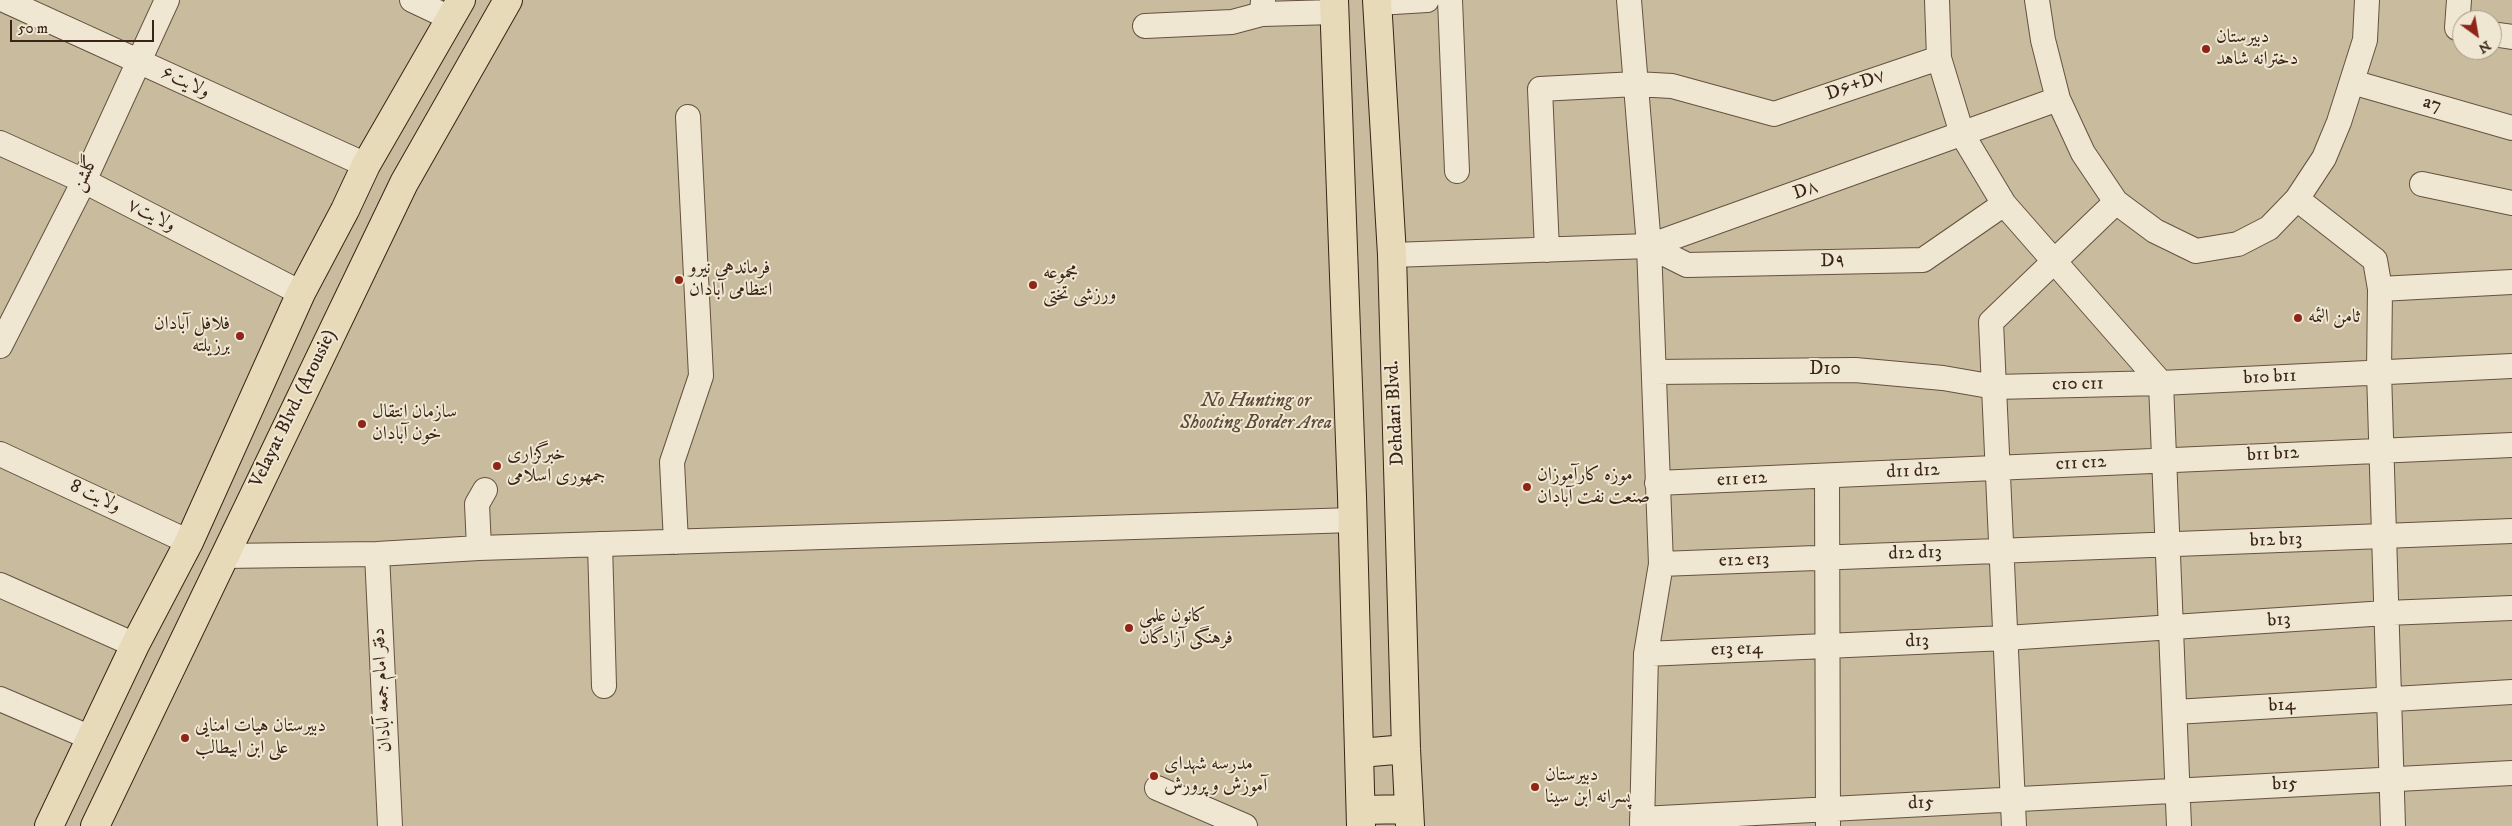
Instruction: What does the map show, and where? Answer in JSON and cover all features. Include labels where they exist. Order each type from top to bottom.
[{"type":"main road","name":"Velayat Blvd. (Arousie)","points":[[95,826],[223,556],[404,183],[508,0]]},
{"type":"main road","name":"Dehdari Blvd.","points":[[1377,2],[1392,255],[1406,749],[1410,817]]},
{"type":"main road","points":[[1335,6],[1353,520],[1361,818],[1410,817]]},
{"type":"main road","name":"Velayat Blvd. (Arousie)","points":[[49,826],[136,645],[189,542],[301,293],[366,166],[456,9]]},
{"type":"main road","points":[[366,166],[382,180],[404,183]]},
{"type":"main road","points":[[345,210],[356,208],[368,211],[376,218],[382,229]]},
{"type":"main road","points":[[1360,754],[1406,749]]},
{"type":"street","name":"ولایت۶","points":[[4,0],[366,166]]},
{"type":"street","name":"گلشن","points":[[0,346],[84,182],[167,0]]},
{"type":"street","points":[[412,0],[456,9]]},
{"type":"street","points":[[1377,2],[1427,0]]},
{"type":"street","points":[[1450,0],[1457,171]]},
{"type":"street","points":[[1630,0],[1649,246],[1661,564],[1646,654],[1642,822]]},
{"type":"street","points":[[1937,0],[1939,58],[1962,134],[2004,204],[2161,383],[2179,826]]},
{"type":"street","points":[[2037,0],[2043,40],[2058,99],[2084,153],[2116,202],[2155,231],[2196,252],[2238,244],[2269,228],[2297,199],[2324,158],[2352,82],[2364,40],[2367,0]]},
{"type":"street","points":[[1145,26],[1232,22],[1263,7],[1335,6]]},
{"type":"street","name":"D۶+D۷","points":[[1636,84],[1672,86],[1774,114],[1939,58]]},
{"type":"street","name":"a7","points":[[2352,82],[2512,128]]},
{"type":"street","points":[[1547,250],[1540,89],[1636,84]]},
{"type":"street","name":"D۸","points":[[1649,246],[2058,99]]},
{"type":"street","points":[[676,542],[672,462],[701,376],[688,117]]},
{"type":"street","name":"ولایت۷","points":[[0,143],[84,182],[301,293]]},
{"type":"street","points":[[2422,184],[2512,203]]},
{"type":"street","points":[[2297,199],[2374,260],[2380,290],[2379,372],[2393,826]]},
{"type":"street","points":[[2014,826],[1991,322],[2116,202]]},
{"type":"street","name":"D۹","points":[[1649,246],[1687,265],[1923,260],[2004,204]]},
{"type":"street","points":[[1392,255],[1649,246]]},
{"type":"street","points":[[2380,290],[2512,282]]},
{"type":"street","name":"b10 b11","points":[[2161,383],[2512,366]]},
{"type":"street","name":"D10","points":[[1654,372],[1856,370],[1943,378],[1995,387]]},
{"type":"street","name":"c10 c11","points":[[1995,387],[2161,383]]},
{"type":"street","name":"b11 b12","points":[[2164,460],[2512,445]]},
{"type":"street","name":"ولایت 8","points":[[0,454],[189,542]]},
{"type":"street","name":"c11 c12","points":[[1999,468],[2164,460]]},
{"type":"street","name":"d11 d12","points":[[1827,476],[1999,468]]},
{"type":"street","points":[[1827,476],[1828,817]]},
{"type":"street","name":"e11 e12","points":[[1657,484],[1827,476]]},
{"type":"street","points":[[480,548],[477,504],[485,490]]},
{"type":"street","points":[[223,556],[377,554],[480,548],[1353,520]]},
{"type":"street","name":"b12 b13","points":[[2002,551],[2512,531]]},
{"type":"street","points":[[600,544],[604,686]]},
{"type":"street","name":"d12 d13","points":[[1827,558],[2002,551]]},
{"type":"street","name":"دفتر امام جمعه آبادان","points":[[377,554],[390,826]]},
{"type":"street","name":"e12 e13","points":[[1661,564],[1827,558]]},
{"type":"street","points":[[0,585],[136,645]]},
{"type":"street","name":"b13","points":[[2006,638],[2386,613],[2512,608]]},
{"type":"street","name":"d13","points":[[1828,646],[2006,638]]},
{"type":"street","name":"e13 e14","points":[[1646,654],[1828,646]]},
{"type":"street","name":"b14","points":[[2174,712],[2512,692]]},
{"type":"street","points":[[0,699],[91,738]]},
{"type":"street","name":"b15","points":[[2013,799],[2512,773]]},
{"type":"street","points":[[1157,788],[1245,826]]},
{"type":"street","name":"d15","points":[[1642,822],[1828,817],[2013,799]]},
{"type":"green space","name":"No Hunting or Shooting Border Area","points":[[0,0],[2512,0],[2512,826],[0,826]]},
{"type":"place","name":"دبیرستان دخترانه شاهد","points":[[2206,49]]},
{"type":"place","name":"فرماندهی نیرو انتظامی آبادان","points":[[679,280]]},
{"type":"place","name":"مجموعه ورزشی تختی","points":[[1033,285]]},
{"type":"place","name":"ثامن الئمه","points":[[2298,318]]},
{"type":"place","name":"فلافل آبادان برزیلته","points":[[240,336]]},
{"type":"place","name":"سازمان انتقال خون آبادان","points":[[362,424]]},
{"type":"place","name":"خبرگزاری جمهوری اسلامی","points":[[497,466]]},
{"type":"place","name":"موزه کارآموزان صنعت نفت آبادان","points":[[1527,487]]},
{"type":"place","name":"کانون علمی فرهنگی آزادگان","points":[[1129,628]]},
{"type":"place","name":"دبیرستان هیات امنایی علی ابن ابیطالب","points":[[185,738]]},
{"type":"place","name":"مدرسه شهدای آموزش و پرورش","points":[[1154,776]]},
{"type":"place","name":"دبیرستان پسرانه ابن سینا","points":[[1535,787]]}]
